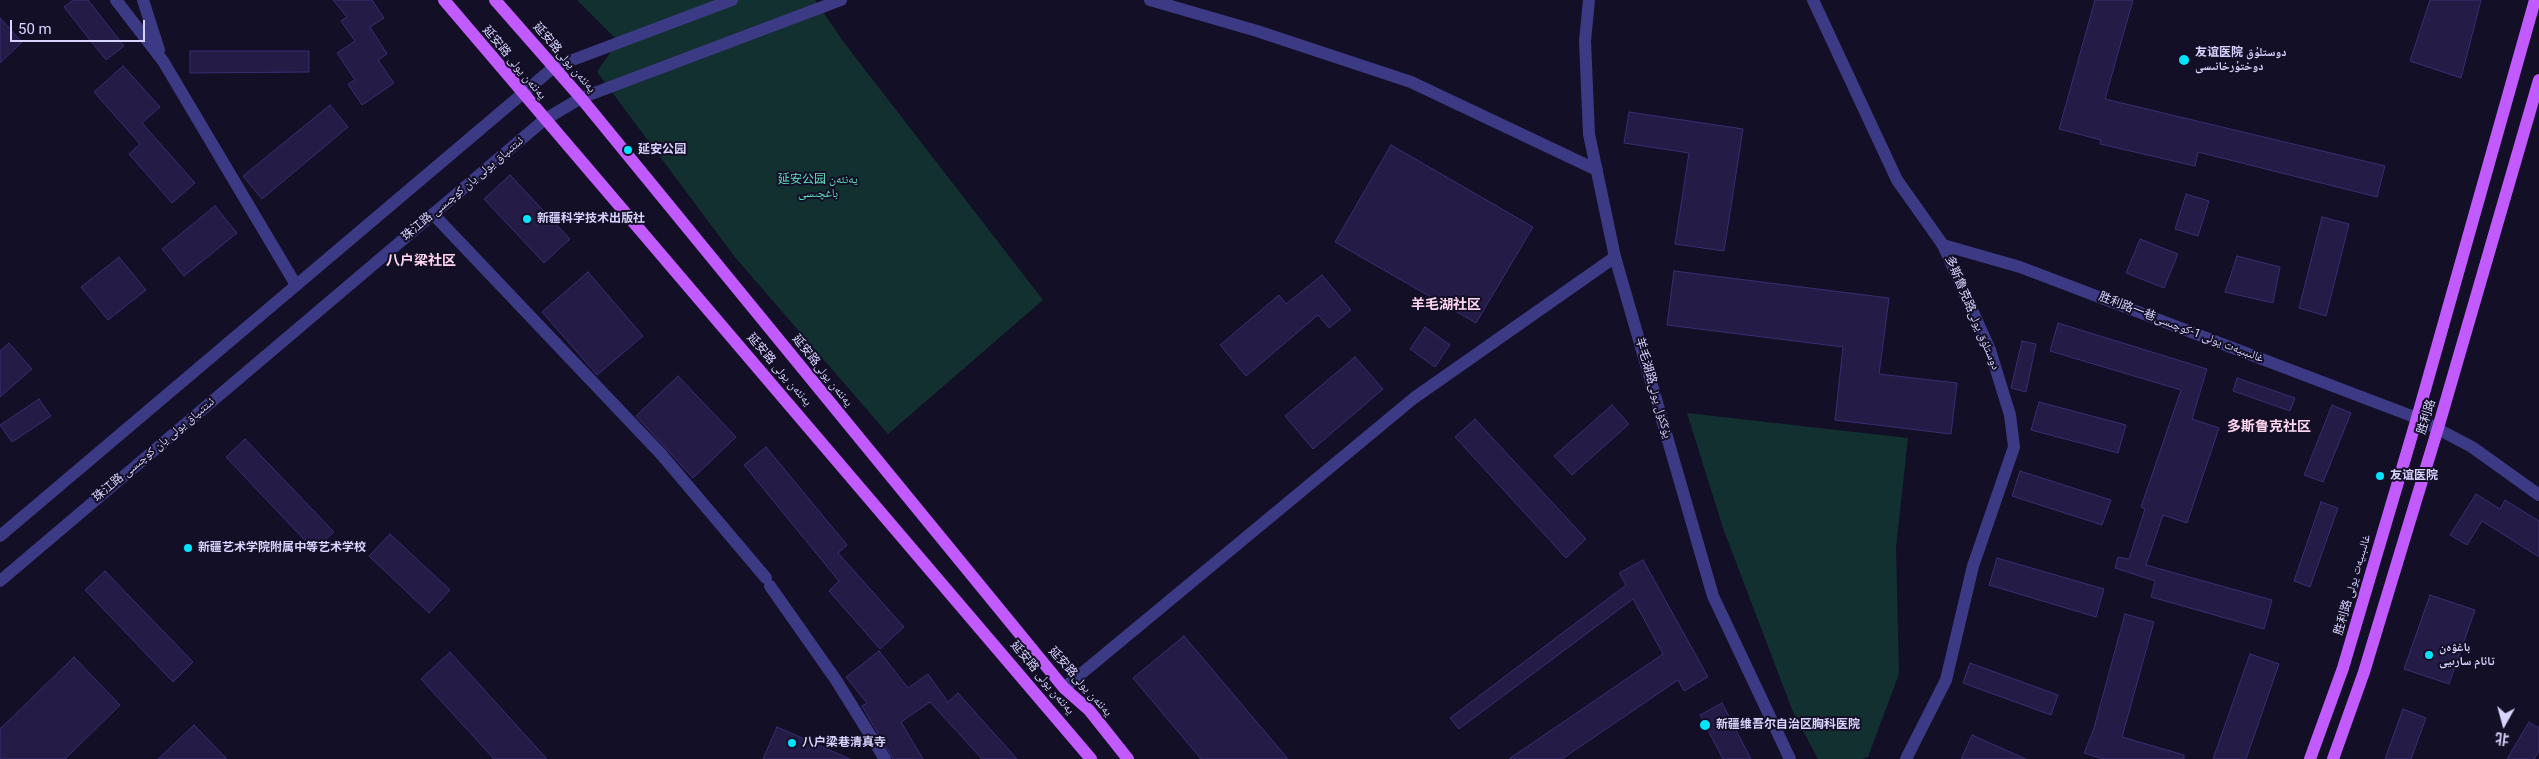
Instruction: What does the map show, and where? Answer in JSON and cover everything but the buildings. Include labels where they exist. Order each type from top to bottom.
[{"type":"main road","name":"延安路 يەنئەن يولى","points":[[444,0],[544,120],[747,354],[1091,759]]},
{"type":"main road","name":"延安路يەنئەن يولى","points":[[495,0],[581,98],[1064,688],[1088,710],[1128,759]]},
{"type":"main road","name":"胜利路","points":[[2418,418],[2535,0]]},
{"type":"main road","name":"胜利路","points":[[2333,759],[2364,672],[2438,428],[2539,80]]},
{"type":"main road","name":"胜利路 غالىبىيەت يولى","points":[[2310,759],[2343,668],[2418,418]]},
{"type":"street","points":[[116,0],[163,61],[296,285]]},
{"type":"street","points":[[142,0],[163,61]]},
{"type":"street","points":[[0,536],[554,67],[732,0]]},
{"type":"street","name":"珠江路 ئىتتىپاق يولى يان كوچىسى","points":[[0,581],[544,120],[581,98],[841,0]]},
{"type":"street","points":[[1150,0],[1257,31],[1411,82],[1597,170]]},
{"type":"street","name":"羊毛湖路يۇڭكۆل يولى","points":[[1589,0],[1585,41],[1589,134],[1616,257],[1713,596],[1790,759]]},
{"type":"street","name":"多斯鲁克路دوستلۇق يولى","points":[[1813,0],[1897,180],[1943,245],[1990,350],[2010,415],[2014,447],[1973,566],[1946,680],[1906,759]]},
{"type":"street","points":[[434,214],[661,454],[768,582],[836,680],[886,759]]},
{"type":"street","name":"胜利路一巷غالىبىيەت يولى 1-كوچىسى","points":[[1943,245],[2020,267],[2418,418],[2472,447],[2539,495]]},
{"type":"street","points":[[1064,688],[1414,398],[1616,257]]},
{"type":"green space","name":"延安公园 يەنئەن باغچىسى","points":[[577,0],[815,0],[842,40],[1043,300],[888,434],[734,256],[597,72],[618,41]]},
{"type":"green space","points":[[1687,413],[1908,438],[1896,548],[1899,674],[1868,757],[1862,759],[1818,759],[1793,712],[1723,528]]},
{"type":"place","name":"友谊医院 دوستلۇق دوختۇرخانىسى","points":[[2184,60]]},
{"type":"place","name":"延安公园","points":[[628,150]]},
{"type":"place","name":"新疆科学技术出版社","points":[[527,219]]},
{"type":"place","name":"友谊医院","points":[[2380,476]]},
{"type":"place","name":"新疆艺术学院附属中等艺术学校","points":[[188,548]]},
{"type":"place","name":"باغۋەن تائام سارىيى","points":[[2429,655]]},
{"type":"place","name":"新疆维吾尔自治区胸科医院","points":[[1705,725]]},
{"type":"place","name":"八户梁巷清真寺","points":[[792,743]]},
{"type":"district","name":"八户梁社区","points":[[421,261]]},
{"type":"district","name":"羊毛湖社区","points":[[1446,305]]},
{"type":"district","name":"多斯鲁克社区","points":[[2269,427]]}]
